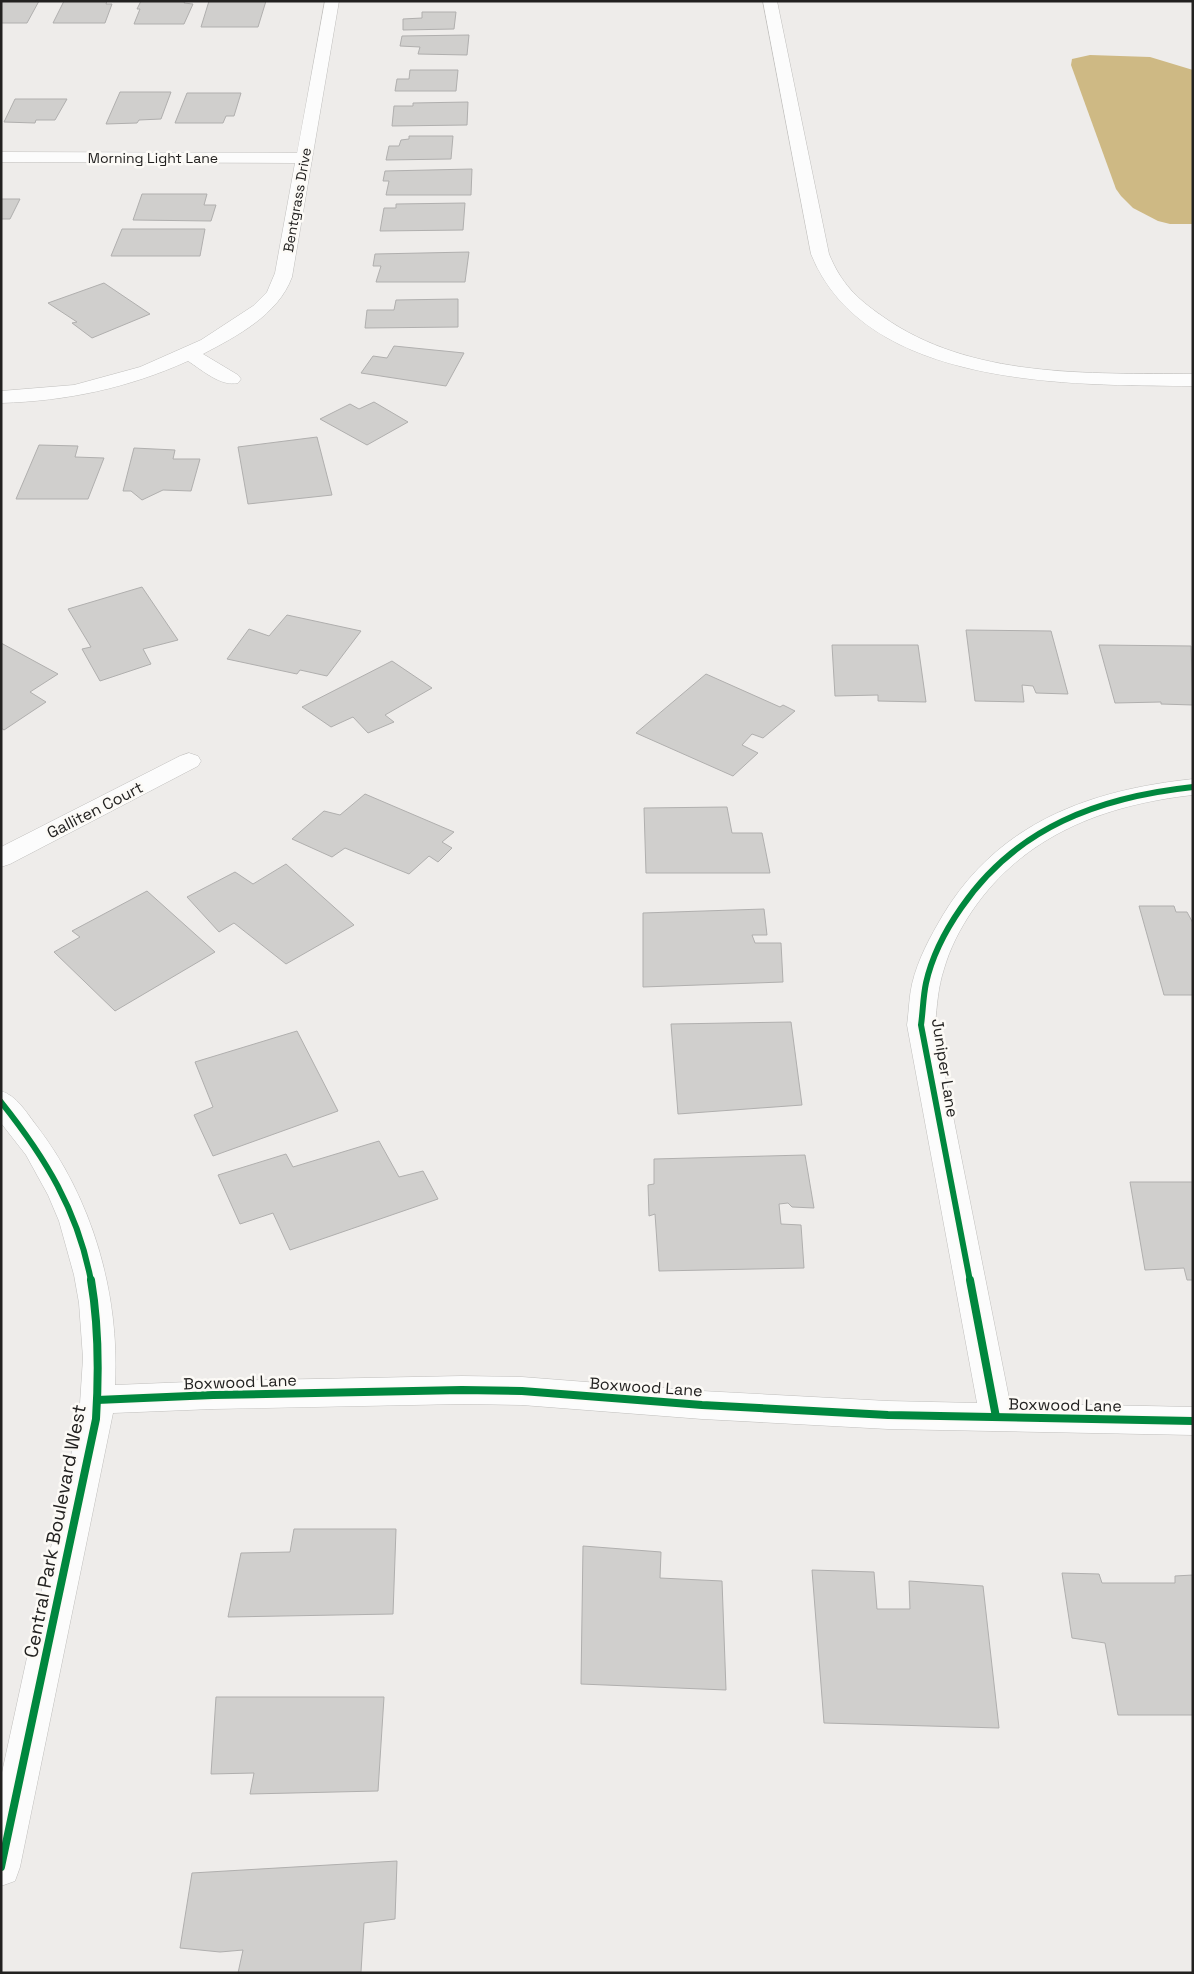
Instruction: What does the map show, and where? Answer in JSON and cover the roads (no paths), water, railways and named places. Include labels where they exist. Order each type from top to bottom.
[{"type":"street","name":"Bentgrass Drive","points":[[1,397],[40,396],[85,389],[131,376],[190,353],[232,330],[257,312],[272,298],[282,281],[286,265],[332,1]]},
{"type":"street","points":[[770,1],[820,254],[829,275],[850,300],[869,318],[896,335],[932,350],[979,365],[1022,374],[1100,379],[1193,380]]},
{"type":"street","name":"Morning Light Lane","points":[[1,157],[304,158]]},
{"type":"street","points":[[190,353],[231,378]]},
{"type":"street","name":"Galliten Court","points":[[1,858],[189,761]]},
{"type":"street","name":"Juniper Lane","points":[[996,1417],[921,1025],[927,976],[944,934],[970,893],[1000,860],[1040,831],[1126,797],[1193,786]]},
{"type":"street","name":"Central Park Boulevard West","points":[[1,1102],[37,1148],[58,1186],[80,1235],[93,1290],[99,1358],[96,1419],[1,1867]]},
{"type":"street","name":"Boxwood Lane","points":[[97,1400],[452,1390],[522,1391],[702,1405],[888,1415],[1193,1421]]}]
